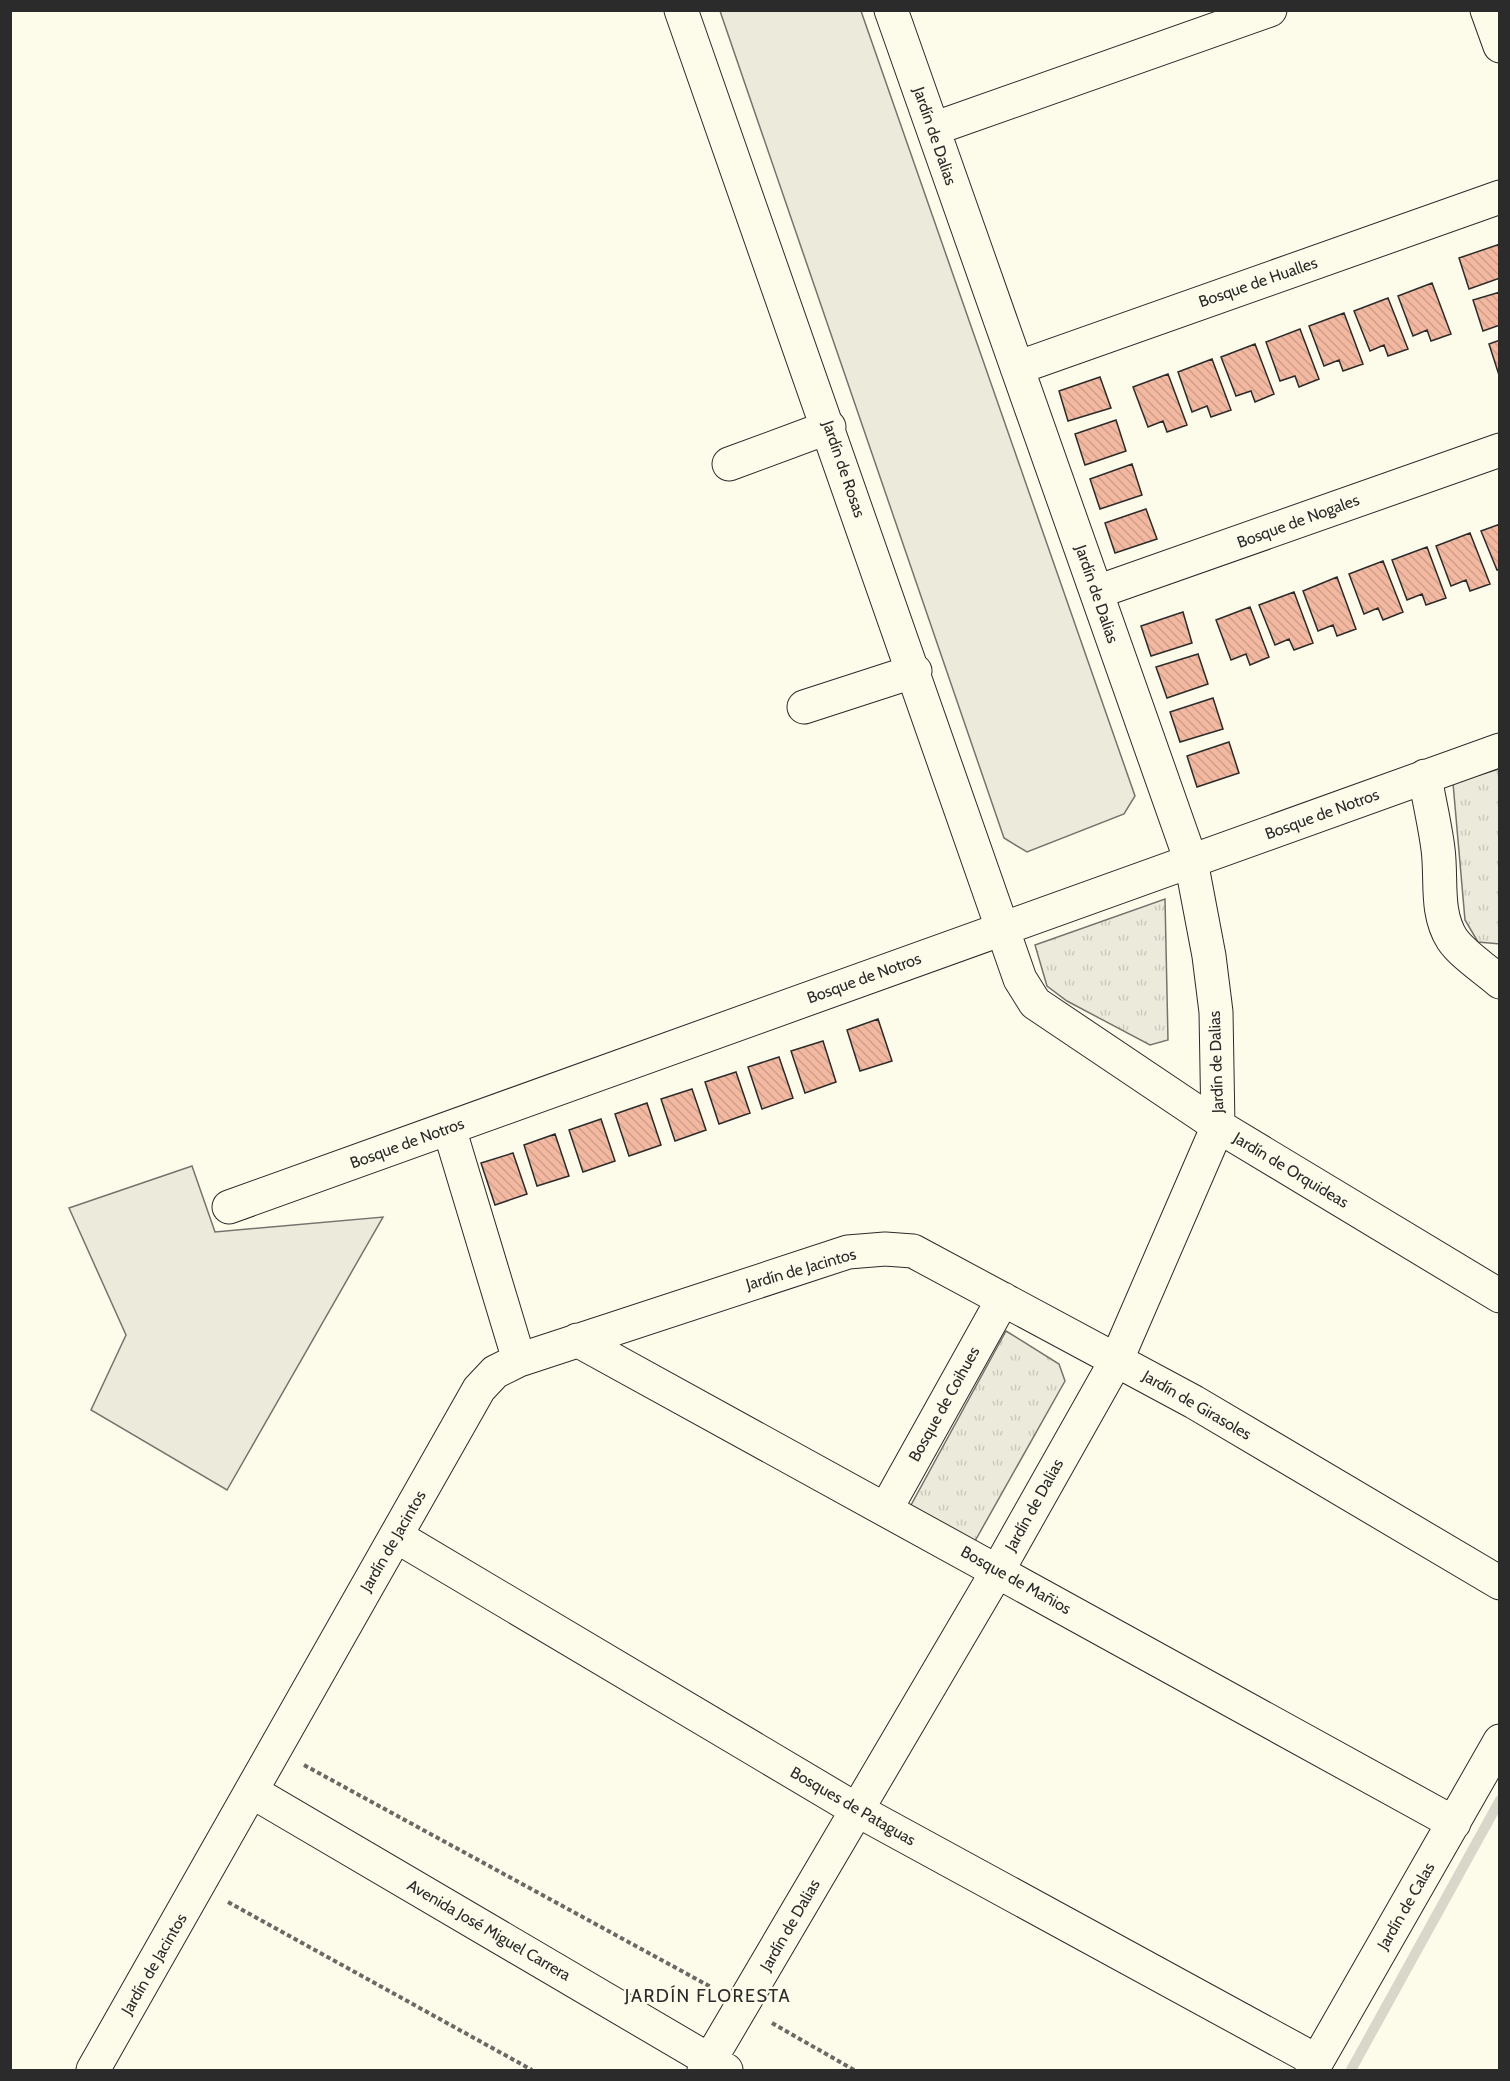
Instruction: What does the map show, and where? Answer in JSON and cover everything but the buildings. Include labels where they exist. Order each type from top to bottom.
[{"type":"street","name":"Jardín de Rosas","points":[[681,10],[1004,928]]},
{"type":"street","name":"Jardín de Dalias","points":[[714,2067],[743,2005],[998,1570],[1117,1359],[1218,1126],[1216,1012],[1209,956],[1191,861],[891,10]]},
{"type":"street","points":[[933,129],[1270,10]]},
{"type":"street","points":[[1487,10],[1500,46]]},
{"type":"street","name":"Bosque de Hualles","points":[[1017,368],[1500,197]]},
{"type":"street","points":[[729,464],[829,428]]},
{"type":"street","name":"Bosque de Nogales","points":[[1097,592],[1500,450]]},
{"type":"street","points":[[804,707],[915,671]]},
{"type":"street","name":"Bosque de Notros","points":[[229,1208],[1500,750]]},
{"type":"street","points":[[1425,776],[1438,848],[1440,907],[1445,924],[1452,940],[1500,982]]},
{"type":"street","name":"Jardín de Orquideas","points":[[1004,928],[1020,979],[1035,1003],[1218,1126],[1500,1296]]},
{"type":"street","points":[[449,1128],[519,1360]]},
{"type":"street","name":"Jardín de Girasoles","points":[[885,1249],[913,1251],[1117,1359],[1500,1583]]},
{"type":"street","name":"Jardín de Jacintos","points":[[93,2070],[479,1389],[495,1372],[519,1360],[577,1340],[848,1252],[885,1249]]},
{"type":"street","name":"Bosque de Coihues","points":[[886,1509],[1003,1299]]},
{"type":"street","name":"Bosque de Mañios","points":[[577,1340],[1454,1823]]},
{"type":"street","name":"Bosques de Pataguas","points":[[396,1536],[857,1810],[1314,2066]]},
{"type":"street","name":"Jardín de Calas","points":[[1314,2066],[1500,1741]]},
{"type":"street","name":"Avenida José Miguel Carrera","points":[[251,1791],[714,2067]]},
{"type":"path","points":[[275,1749],[743,2005],[854,2070]]},
{"type":"path","points":[[198,1886],[532,2070]]},
{"type":"green space","points":[[720,11],[861,11],[1135,796],[1124,814],[1027,852],[1004,838]]},
{"type":"green space","points":[[1499,769],[1500,944],[1478,942],[1465,920],[1453,783]]},
{"type":"green space","points":[[1165,899],[1168,1040],[1150,1045],[1067,1001],[1047,986],[1035,945]]},
{"type":"green space","points":[[192,1166],[215,1232],[383,1217],[227,1490],[91,1410],[126,1335],[69,1208]]},
{"type":"green space","points":[[1006,1331],[1059,1364],[1065,1381],[975,1541],[910,1507]]},
{"type":"waterway","points":[[1351,2070],[1500,1800]]},
{"type":"district","name":"JARDÍN FLORESTA","points":[[708,1996]]}]
